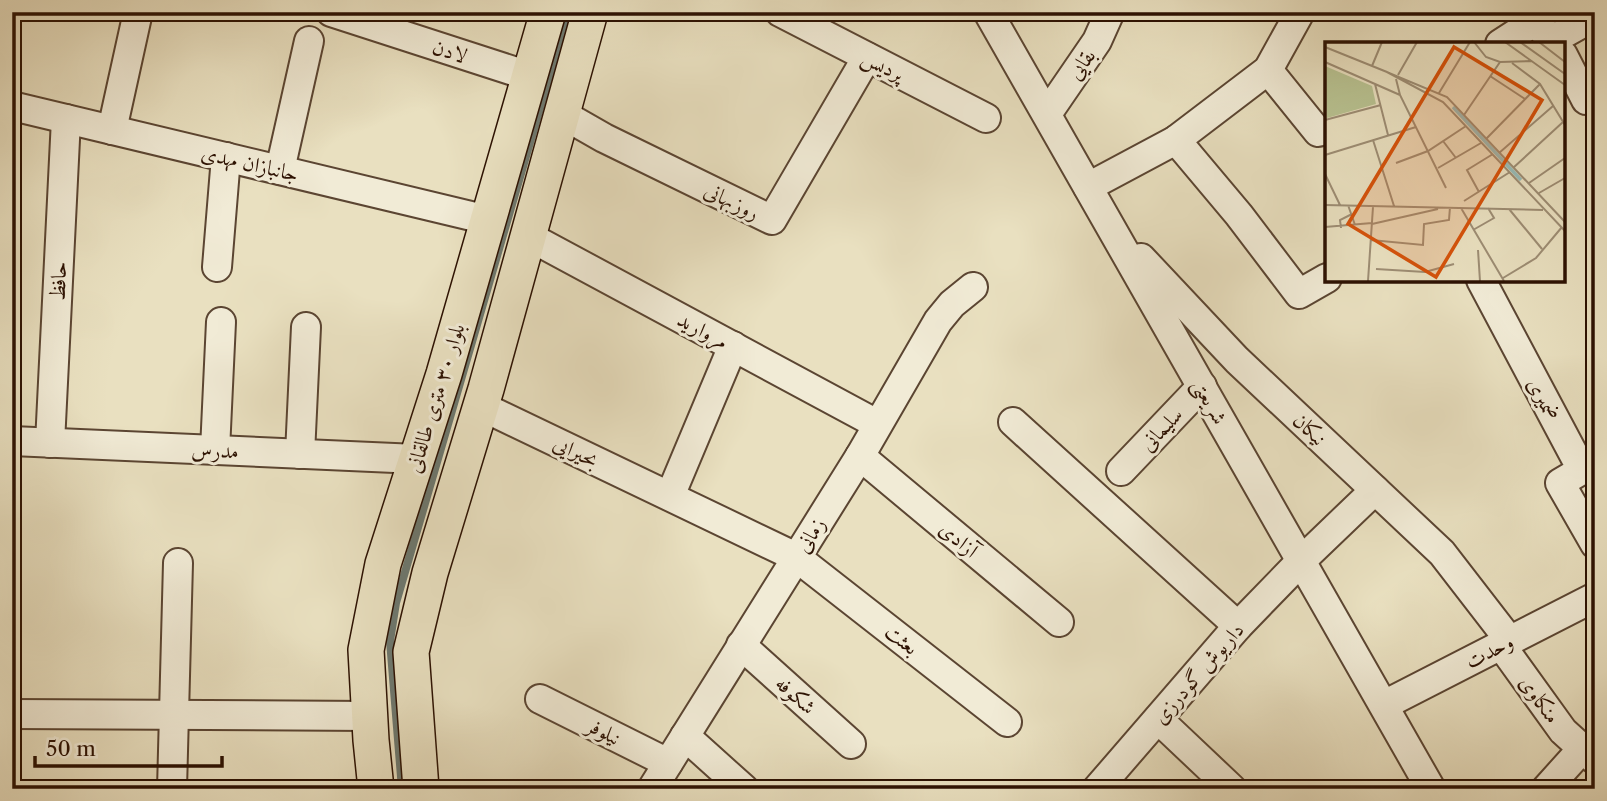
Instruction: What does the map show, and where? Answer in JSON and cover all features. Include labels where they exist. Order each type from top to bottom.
[{"type":"main road","name":"بلوار ۳۰ متری طالقانی","points":[[376,789],[366,650],[383,564],[444,374],[548,12]]},
{"type":"main road","points":[[421,789],[411,652],[430,573],[481,406],[590,12]]},
{"type":"street","points":[[112,130],[138,12]]},
{"type":"street","name":"لادن","points":[[331,12],[529,76]]},
{"type":"street","name":"پردیس","points":[[780,12],[986,118]]},
{"type":"street","name":"شریعتی","points":[[988,12],[1431,789]]},
{"type":"street","name":"بقایی","points":[[1047,114],[1097,41],[1110,12]]},
{"type":"street","points":[[1088,187],[1176,140],[1268,70],[1299,14]]},
{"type":"street","points":[[1510,42],[1546,35],[1595,16]]},
{"type":"street","points":[[280,170],[309,41]]},
{"type":"street","name":"روزبهانی","points":[[562,114],[604,138],[772,220],[867,57]]},
{"type":"street","points":[[1565,66],[1586,100],[1595,98]]},
{"type":"street","points":[[1268,70],[1318,132]]},
{"type":"street","name":"جانبازان مهدی","points":[[12,106],[488,220]]},
{"type":"street","name":"حافظ","points":[[50,443],[66,119]]},
{"type":"street","points":[[1176,140],[1239,215],[1298,295],[1325,279]]},
{"type":"street","points":[[217,267],[226,157]]},
{"type":"street","name":"نیکان","points":[[1106,219],[1237,360],[1442,553],[1506,643]]},
{"type":"street","name":"مروارید","points":[[528,236],[877,424]]},
{"type":"street","name":"ضمیری","points":[[1482,282],[1582,470],[1560,483],[1595,544]]},
{"type":"street","name":"زمانی","points":[[652,789],[860,456],[938,321],[952,304],[973,288]]},
{"type":"street","points":[[215,450],[221,323]]},
{"type":"street","points":[[300,454],[306,327]]},
{"type":"street","points":[[670,496],[733,346]]},
{"type":"street","name":"سلیمانی","points":[[1121,471],[1202,386]]},
{"type":"street","name":"بحیرایی","points":[[481,406],[796,557]]},
{"type":"street","points":[[1013,422],[1238,626]]},
{"type":"street","name":"مدرس","points":[[12,441],[417,459]]},
{"type":"street","name":"آزادی","points":[[860,456],[1059,622]]},
{"type":"street","name":"داریوش گودرزی","points":[[1097,789],[1238,626],[1375,490]]},
{"type":"street","name":"بعثت","points":[[796,557],[1007,722]]},
{"type":"street","points":[[172,789],[178,563]]},
{"type":"street","name":"وحدت","points":[[1384,705],[1595,597]]},
{"type":"street","name":"منکاوی","points":[[1506,643],[1563,731],[1589,754],[1546,789]]},
{"type":"street","name":"شکوفه","points":[[741,645],[851,744]]},
{"type":"street","name":"نیلوفر","points":[[540,699],[668,763]]},
{"type":"street","points":[[12,714],[369,716]]},
{"type":"street","points":[[1158,719],[1232,789]]},
{"type":"street","points":[[685,736],[744,789]]},
{"type":"waterway","points":[[402,789],[390,641],[396,603],[568,12]]}]
